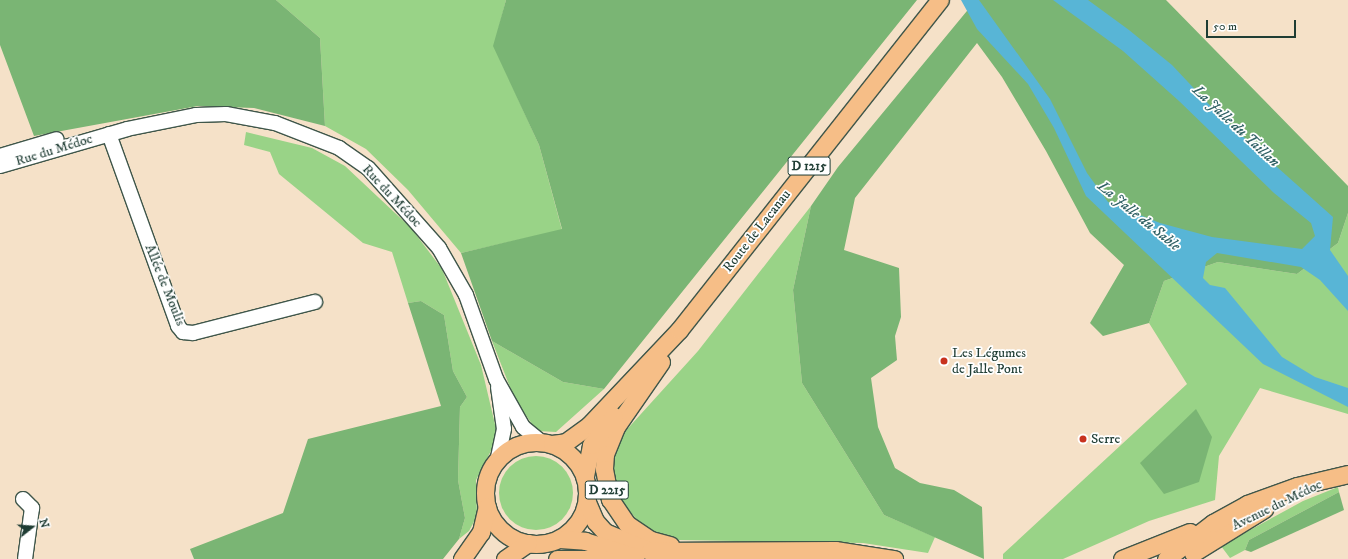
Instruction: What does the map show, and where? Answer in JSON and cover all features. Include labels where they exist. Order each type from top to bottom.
[{"type":"main road","name":"Route de Lacanau","points":[[546,443],[566,442],[589,425],[679,330],[940,1]]},
{"type":"main road","name":"Route de Lacanau","points":[[585,476],[591,445],[661,362],[679,330]]},
{"type":"main road","name":"D 2215","points":[[661,362],[611,437],[604,469],[610,499],[627,524],[651,540],[726,550]]},
{"type":"main road","points":[[462,559],[481,532],[487,507],[486,484],[498,458],[510,448],[546,443],[577,462],[585,476],[587,502],[582,517],[559,539]]},
{"type":"main road","name":"Avenue du Médoc","points":[[1166,559],[1213,523],[1259,498],[1348,474]]},
{"type":"main road","name":"Avenue du Médoc","points":[[1185,559],[1250,515],[1331,479]]},
{"type":"main road","name":"D 2215","points":[[587,502],[599,527],[632,546],[668,553],[726,550],[835,550],[894,559]]},
{"type":"main road","points":[[487,507],[502,531],[528,544]]},
{"type":"main road","points":[[1122,559],[1213,523]]},
{"type":"main road","points":[[505,559],[528,544],[559,539],[585,541],[643,559]]},
{"type":"main road","points":[[556,559],[605,559]]},
{"type":"street","name":"Rue du Médoc","points":[[0,166],[109,134],[174,118],[226,114],[275,123],[324,140],[354,157],[393,194],[448,262],[466,295],[496,379],[524,427],[546,443]]},
{"type":"street","name":"Rue du Médoc","points":[[0,156],[67,136],[109,134]]},
{"type":"street","name":"Allée de Moulis","points":[[109,134],[178,326],[183,332],[194,333],[314,302]]},
{"type":"street","name":"Rue du Médoc","points":[[496,379],[504,433],[498,458]]},
{"type":"street","points":[[23,499],[32,508],[25,559]]},
{"type":"green space","points":[[0,0],[276,0],[320,38],[325,126],[254,108],[198,106],[34,136],[0,45]]},
{"type":"green space","points":[[276,0],[506,0],[494,46],[539,145],[562,230],[461,253],[408,190],[366,149],[325,126],[320,38]]},
{"type":"green space","points":[[506,0],[917,0],[604,389],[563,382],[492,341],[461,253],[562,229],[539,145],[493,46]]},
{"type":"green space","points":[[976,0],[1166,0],[1348,186],[1348,213],[1338,243],[1297,274],[1218,262],[1164,281],[1149,323],[1103,336],[1090,323],[1124,265],[1090,233],[1046,151],[1002,77],[977,43],[855,198],[844,250],[899,268],[901,317],[895,336],[897,360],[871,378],[878,427],[895,468],[920,483],[954,490],[982,507],[984,559],[884,515],[802,383],[793,290],[811,206],[838,167]]},
{"type":"green space","points":[[246,132],[312,148],[345,166],[411,228],[442,269],[481,365],[498,437],[476,480],[477,516],[469,531],[459,539],[465,518],[458,480],[460,407],[467,397],[453,371],[444,315],[421,301],[408,303],[392,252],[363,243],[279,174],[270,152],[244,145]]},
{"type":"green space","points":[[811,206],[793,290],[802,383],[884,515],[935,537],[928,553],[863,543],[679,540],[643,527],[617,496],[611,476],[612,454],[621,436],[698,351]]},
{"type":"green space","points":[[1348,213],[1348,414],[1260,388],[1219,456],[1215,500],[1149,521],[1063,559],[1003,559],[1003,554],[1187,384],[1149,323],[1164,281],[1218,262],[1297,274],[1338,243]]},
{"type":"green space","points":[[421,301],[444,315],[453,371],[467,397],[460,407],[458,480],[465,518],[459,539],[443,559],[194,559],[190,549],[283,513],[308,439],[441,406],[408,303]]},
{"type":"green space","points":[[492,341],[563,382],[604,389],[556,432],[537,431],[515,400]]},
{"type":"green space","points":[[1196,409],[1212,437],[1199,482],[1164,494],[1140,463]]},
{"type":"green space","points":[[536,456],[550,459],[562,467],[570,479],[573,493],[570,507],[562,519],[550,527],[536,530],[522,527],[510,519],[502,507],[499,493],[502,479],[510,467],[522,459]]},
{"type":"green space","points":[[1338,487],[1339,492],[1249,540],[1245,550],[1230,558],[1221,546],[1303,501]]},
{"type":"green space","points":[[1339,492],[1344,510],[1251,552],[1245,550],[1249,540]]},
{"type":"water","name":"La Jalle du Sable","points":[[961,0],[979,0],[1050,99],[1087,173],[1108,202],[1160,223],[1212,237],[1302,249],[1315,236],[1311,223],[1274,193],[1179,101],[1123,51],[1053,0],[1088,0],[1129,30],[1172,65],[1219,115],[1333,217],[1330,250],[1348,276],[1348,311],[1320,280],[1301,267],[1217,253],[1206,262],[1203,278],[1210,285],[1225,288],[1282,357],[1315,377],[1348,388],[1348,407],[1263,364],[1086,196],[1054,128],[1028,84],[977,29]]},
{"type":"place","name":"Les Légumes de Jalle Pont","points":[[944,361]]},
{"type":"place","name":"Serre","points":[[1083,439]]},
{"type":"water label","name":"La Jalle du Taillan","points":[[1236,126]]}]
